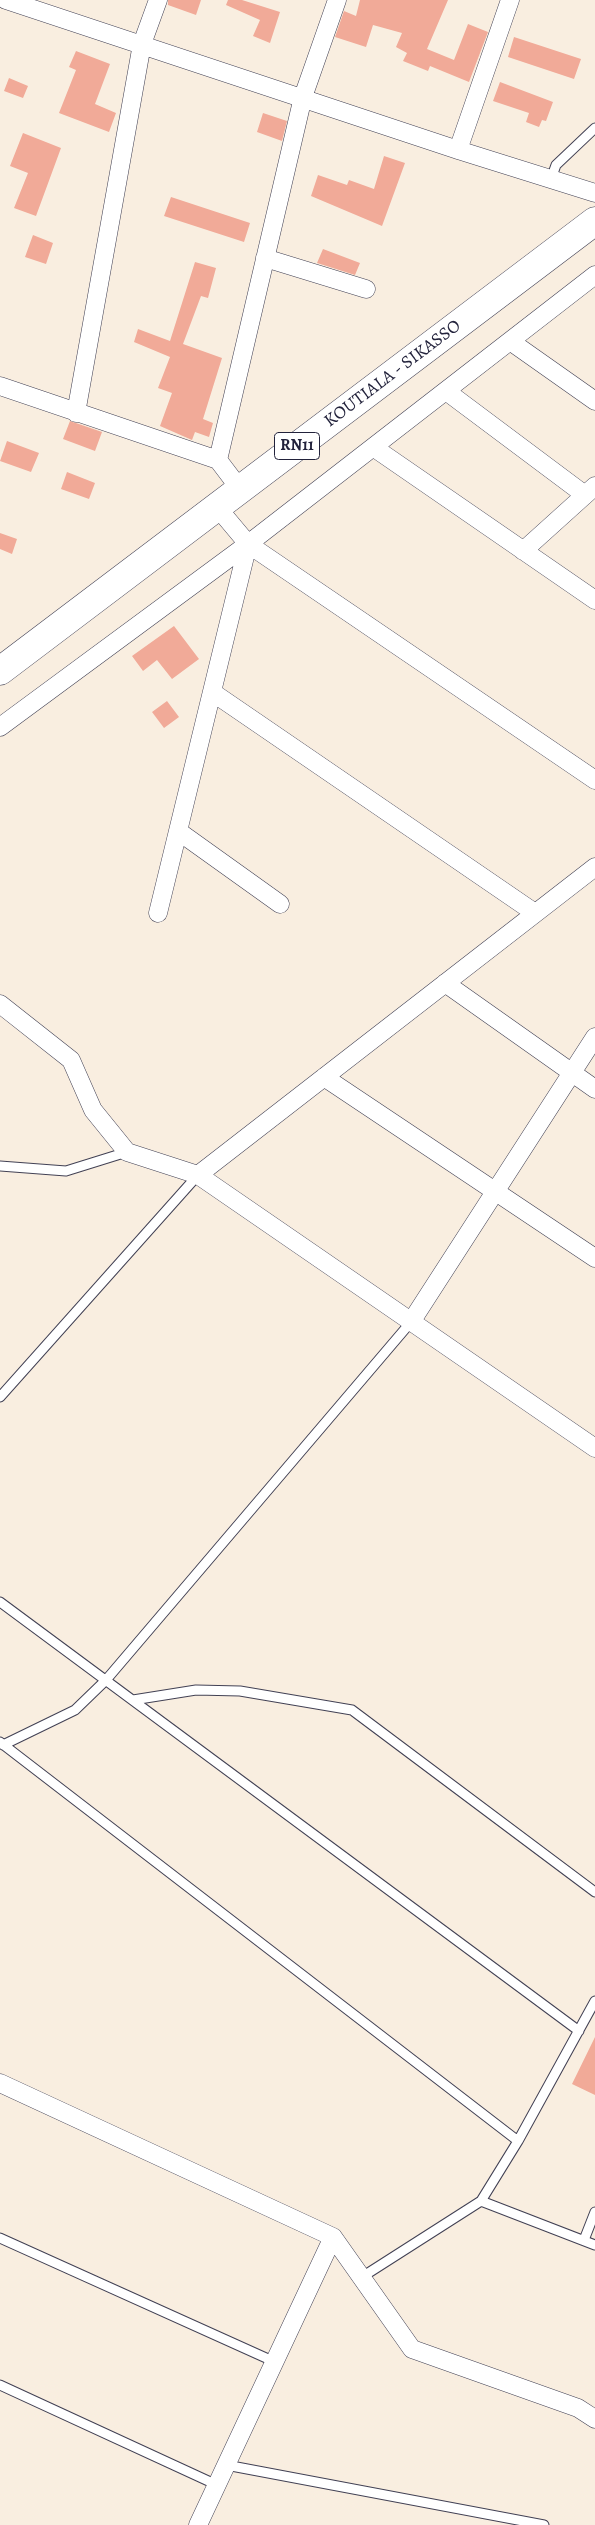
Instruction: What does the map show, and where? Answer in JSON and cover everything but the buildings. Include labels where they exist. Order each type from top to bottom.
[{"type":"main road","name":"KOUTIALA - SIKASSO","points":[[0,671],[595,221]]},
{"type":"street","points":[[0,13],[5,0],[458,150],[595,193]]},
{"type":"street","points":[[76,413],[142,44],[158,0]]},
{"type":"street","points":[[218,460],[302,97],[336,0]]},
{"type":"street","points":[[458,150],[510,0]]},
{"type":"street","points":[[265,258],[366,289]]},
{"type":"street","points":[[0,726],[248,544],[595,275]]},
{"type":"street","points":[[510,342],[595,401]]},
{"type":"street","points":[[0,386],[218,460],[240,489]]},
{"type":"street","points":[[446,391],[590,491],[523,551]]},
{"type":"street","points":[[373,447],[595,600]]},
{"type":"street","points":[[217,507],[248,544],[595,780]]},
{"type":"street","points":[[158,913],[248,544]]},
{"type":"street","points":[[212,692],[535,913]]},
{"type":"street","points":[[178,831],[280,904]]},
{"type":"street","points":[[198,1175],[595,867]]},
{"type":"street","points":[[445,983],[595,1089]]},
{"type":"street","points":[[0,1004],[71,1060],[93,1110],[127,1152],[198,1175],[595,1448]]},
{"type":"street","points":[[411,1322],[595,1037]]},
{"type":"street","points":[[324,1077],[595,1258]]},
{"type":"street","points":[[0,2082],[333,2237],[412,2349],[578,2408],[595,2419]]},
{"type":"street","points":[[198,2525],[333,2237]]},
{"type":"lane","points":[[551,179],[556,165],[595,128]]},
{"type":"lane","points":[[0,1166],[66,1171],[127,1152]]},
{"type":"lane","points":[[0,1396],[198,1175]]},
{"type":"lane","points":[[411,1322],[106,1680],[75,1710],[2,1744],[518,2141]]},
{"type":"lane","points":[[0,1602],[579,2031]]},
{"type":"lane","points":[[133,1700],[196,1690],[240,1691],[352,1710],[595,1892]]},
{"type":"lane","points":[[362,2277],[481,2201],[518,2141],[595,2002]]},
{"type":"lane","points":[[481,2201],[595,2245]]},
{"type":"lane","points":[[584,2240],[595,2212]]},
{"type":"lane","points":[[0,2238],[274,2362]]},
{"type":"lane","points":[[0,2385],[217,2485]]},
{"type":"lane","points":[[226,2465],[544,2525]]}]
